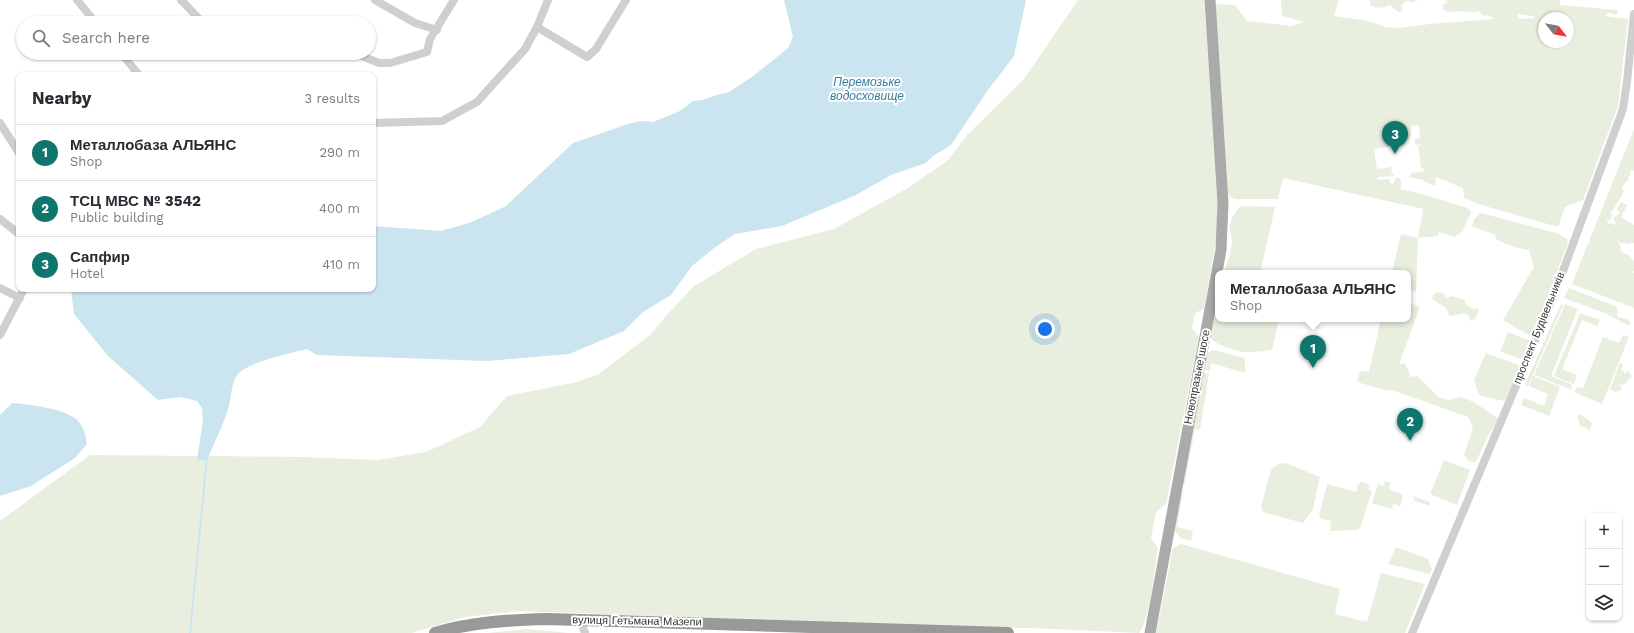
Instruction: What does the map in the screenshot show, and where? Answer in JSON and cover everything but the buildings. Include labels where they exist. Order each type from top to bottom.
[{"type":"highway","name":"вулиця Гетьмана Мазепи","points":[[435,633],[448,629],[503,621],[547,619],[1008,633]]},
{"type":"main road","name":"Новопразьке шосе","points":[[1210,0],[1223,203],[1222,250],[1218,270]]},
{"type":"main road","name":"Новопразьке шосе","points":[[1150,633],[1215,287]]},
{"type":"street","points":[[77,0],[90,16]]},
{"type":"street","points":[[182,0],[197,16]]},
{"type":"street","points":[[375,0],[415,23],[436,30]]},
{"type":"street","points":[[372,60],[379,63],[390,64],[427,52],[430,39],[454,0]]},
{"type":"street","points":[[376,123],[442,121],[477,102],[525,49],[538,26],[548,0]]},
{"type":"street","points":[[538,26],[587,57],[596,49],[626,0]]},
{"type":"street","name":"проспект Будівельників","points":[[1412,633],[1553,298],[1623,109],[1634,14]]},
{"type":"street","points":[[127,60],[137,72]]},
{"type":"street","points":[[0,123],[16,148]]},
{"type":"street","points":[[0,219],[16,232]]},
{"type":"street","points":[[0,288],[20,298]]},
{"type":"street","points":[[0,335],[23,292]]},
{"type":"street","points":[[580,620],[585,633]]},
{"type":"green space","points":[[1078,0],[1204,0],[1218,199],[1218,230],[1204,309],[1195,313],[1192,328],[1199,337],[1166,504],[1156,512],[1151,538],[1158,548],[1149,607],[1143,627],[1139,633],[520,611],[465,617],[412,633],[0,633],[0,521],[90,455],[301,457],[378,460],[426,452],[480,427],[507,396],[577,382],[599,374],[651,334],[694,286],[756,249],[834,229],[906,189],[947,161],[968,134],[1024,79]]},
{"type":"green space","points":[[1281,0],[1339,0],[1334,16],[1369,21],[1385,27],[1399,28],[1494,19],[1488,15],[1483,16],[1479,11],[1445,11],[1442,9],[1443,5],[1446,2],[1449,2],[1444,0],[1560,0],[1560,5],[1617,10],[1618,12],[1616,15],[1609,13],[1604,16],[1628,19],[1618,106],[1583,200],[1565,207],[1558,227],[1478,204],[1464,198],[1463,188],[1436,177],[1435,186],[1425,182],[1424,180],[1409,177],[1412,173],[1424,171],[1423,168],[1421,168],[1418,146],[1421,144],[1416,145],[1414,139],[1420,138],[1419,125],[1411,126],[1411,135],[1408,140],[1398,142],[1396,136],[1398,135],[1397,130],[1388,132],[1389,137],[1395,136],[1397,142],[1394,146],[1374,149],[1377,169],[1392,167],[1391,172],[1394,176],[1378,177],[1378,180],[1389,179],[1392,185],[1396,178],[1399,178],[1401,179],[1401,189],[1469,209],[1471,213],[1462,232],[1454,237],[1439,232],[1438,236],[1418,238],[1423,209],[1283,178],[1278,199],[1235,199],[1229,196],[1227,191],[1215,4],[1235,5],[1247,21],[1291,26],[1304,22],[1282,16]],"holes":[[[1517,14],[1533,16],[1535,18],[1519,19]]]},
{"type":"green space","points":[[1370,0],[1418,0],[1411,3],[1406,1],[1402,5],[1402,11],[1398,12],[1390,5],[1380,8],[1370,5]]},
{"type":"green space","points":[[1634,129],[1634,171],[1632,170],[1629,173],[1631,174],[1628,177],[1629,179],[1621,188],[1624,191],[1613,211],[1610,212],[1612,216],[1610,220],[1606,220],[1609,224],[1612,223],[1617,226],[1613,218],[1620,213],[1617,209],[1621,202],[1627,205],[1621,217],[1634,225],[1634,243],[1627,244],[1625,242],[1623,244],[1616,240],[1620,244],[1621,252],[1629,255],[1634,261],[1634,271],[1632,272],[1634,273],[1634,308],[1572,284],[1588,243],[1591,245],[1589,241]]},
{"type":"green space","points":[[1240,206],[1275,207],[1261,270],[1225,270],[1232,241],[1229,226],[1232,218]]},
{"type":"green space","points":[[1481,213],[1556,233],[1566,238],[1568,242],[1534,335],[1530,336],[1503,320],[1534,267],[1529,250],[1514,247],[1497,240],[1495,235],[1472,226],[1474,219]]},
{"type":"green space","points":[[1401,234],[1418,238],[1416,292],[1411,290],[1411,270],[1393,270]]},
{"type":"green space","points":[[1569,288],[1615,306],[1618,310],[1617,317],[1629,320],[1631,323],[1629,326],[1607,314],[1564,298]]},
{"type":"green space","points":[[1437,292],[1444,293],[1446,298],[1451,296],[1465,300],[1466,305],[1474,309],[1477,308],[1479,310],[1476,318],[1471,321],[1469,316],[1465,313],[1450,316],[1446,308],[1432,299],[1433,295]]},
{"type":"green space","points":[[1411,303],[1420,307],[1399,364],[1405,363],[1411,377],[1417,376],[1439,397],[1448,400],[1460,397],[1474,402],[1499,419],[1488,436],[1476,462],[1469,461],[1464,454],[1473,429],[1468,417],[1389,389],[1388,391],[1357,382],[1360,371],[1369,372],[1380,322],[1411,322]]},
{"type":"green space","points":[[1561,304],[1563,305],[1528,386],[1525,384]]},
{"type":"green space","points":[[1565,304],[1578,309],[1551,376],[1571,384],[1572,390],[1534,375]]},
{"type":"green space","points":[[1215,305],[1215,322],[1278,322],[1272,350],[1243,352],[1220,345],[1210,336]]},
{"type":"green space","points":[[1580,313],[1600,320],[1597,326],[1582,320],[1562,369],[1577,375],[1574,384],[1554,376]]},
{"type":"green space","points":[[1508,332],[1531,341],[1523,360],[1500,351]]},
{"type":"green space","points":[[1623,335],[1629,337],[1602,404],[1574,392],[1579,387],[1583,388],[1603,337],[1619,343]]},
{"type":"green space","points":[[1213,350],[1245,358],[1245,373],[1211,363],[1210,372],[1204,369],[1207,353]]},
{"type":"green space","points":[[1486,353],[1518,365],[1520,368],[1505,401],[1479,395],[1474,380]]},
{"type":"green space","points":[[1620,363],[1623,364],[1621,371],[1624,371],[1624,374],[1628,371],[1632,376],[1625,384],[1620,385],[1622,390],[1615,392],[1610,389]]},
{"type":"green space","points":[[1203,373],[1209,374],[1200,430],[1195,429],[1184,486],[1182,481]]},
{"type":"green space","points":[[1533,376],[1560,387],[1549,416],[1521,405],[1524,398],[1544,406],[1548,394],[1529,386]]},
{"type":"green space","points":[[1579,414],[1589,420],[1592,424],[1590,430],[1580,425],[1577,417]]},
{"type":"green space","points":[[1444,460],[1470,470],[1457,505],[1430,494]]},
{"type":"green space","points":[[1286,463],[1320,477],[1313,509],[1303,523],[1263,512],[1261,507],[1271,469],[1278,464]]},
{"type":"green space","points":[[1385,481],[1391,483],[1389,489],[1401,494],[1403,497],[1400,506],[1393,504],[1392,509],[1372,503],[1378,484],[1384,486]]},
{"type":"green space","points":[[1361,482],[1370,486],[1369,490],[1372,491],[1360,528],[1357,530],[1330,531],[1331,521],[1321,519],[1319,515],[1327,484],[1356,492],[1358,485]]},
{"type":"green space","points":[[1183,492],[1177,527],[1193,531],[1191,541],[1180,538],[1174,530],[1179,497]]},
{"type":"green space","points":[[1413,496],[1430,502],[1429,506],[1415,501]]},
{"type":"green space","points":[[1181,544],[1340,589],[1335,614],[1367,622],[1381,573],[1425,584],[1405,633],[1156,633],[1173,548]]},
{"type":"green space","points":[[1396,547],[1428,559],[1432,569],[1430,574],[1388,564]]},
{"type":"green space","points":[[526,629],[569,633],[488,633]]},
{"type":"water","name":"Перемозьке водосховище","points":[[784,0],[1026,0],[1014,56],[988,90],[951,145],[933,156],[926,163],[891,175],[856,195],[782,226],[735,234],[714,248],[692,266],[671,295],[643,312],[624,331],[569,354],[487,361],[317,355],[307,349],[270,358],[243,370],[235,378],[226,415],[207,460],[197,460],[203,420],[202,408],[197,401],[180,397],[158,400],[108,356],[74,314],[71,292],[376,292],[376,226],[441,231],[469,223],[506,206],[573,143],[628,124],[641,121],[653,122],[680,111],[693,101],[703,100],[729,92],[752,77],[788,48],[793,37]]},
{"type":"water","points":[[12,403],[47,408],[66,413],[78,421],[82,426],[87,444],[75,458],[31,486],[0,496],[0,415]]},
{"type":"waterway","points":[[190,633],[207,457]]},
{"type":"place","name":"Сапфир","points":[[1395,154]]},
{"type":"place","name":"Металлобаза АЛЬЯНС","points":[[1313,368]]},
{"type":"place","name":"ТСЦ МВС № 3542","points":[[1410,441]]}]
